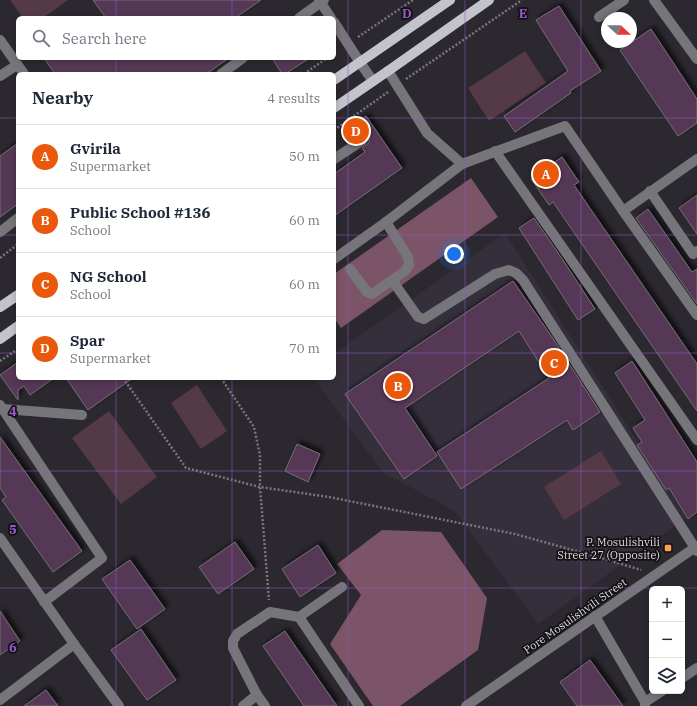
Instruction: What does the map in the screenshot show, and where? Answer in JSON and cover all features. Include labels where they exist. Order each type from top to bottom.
[{"type":"main road","points":[[336,107],[489,0]]},
{"type":"main road","points":[[336,79],[444,2]]},
{"type":"main road","points":[[0,307],[16,296]]},
{"type":"main road","points":[[0,339],[16,327]]},
{"type":"street","points":[[599,17],[624,0]]},
{"type":"street","points":[[654,0],[697,59]]},
{"type":"street","points":[[302,16],[321,1],[330,16]]},
{"type":"street","points":[[336,25],[373,81]]},
{"type":"street","points":[[0,40],[22,72]]},
{"type":"street","points":[[224,72],[240,60]]},
{"type":"street","points":[[0,76],[17,65]]},
{"type":"street","points":[[388,71],[426,133],[462,164]]},
{"type":"street","points":[[336,258],[386,222],[462,164],[565,126],[697,316]]},
{"type":"street","points":[[336,158],[363,140]]},
{"type":"street","points":[[495,151],[697,440]]},
{"type":"street","points":[[623,211],[697,159]]},
{"type":"street","points":[[650,191],[693,254],[697,251]]},
{"type":"street","points":[[0,232],[16,220]]},
{"type":"street","points":[[350,269],[367,292],[372,294],[405,271],[409,266],[408,257],[386,222]]},
{"type":"street","points":[[392,280],[418,317],[424,318],[495,274],[509,270],[516,273],[523,280],[696,548]]},
{"type":"street","points":[[1,407],[82,415]]},
{"type":"street","points":[[1,407],[102,558],[44,602]]},
{"type":"street","points":[[0,538],[118,706]]},
{"type":"street","name":"Pore Mosulishvili Street","points":[[466,706],[655,574],[696,548]]},
{"type":"street","points":[[265,706],[257,695],[233,648],[233,641],[237,634],[270,612],[299,617],[342,587]]},
{"type":"street","points":[[595,616],[645,704],[658,694]]},
{"type":"street","points":[[299,617],[359,706]]},
{"type":"street","points":[[0,700],[74,644]]},
{"type":"street","points":[[685,676],[697,668]]},
{"type":"street","points":[[243,706],[257,695]]},
{"type":"path","points":[[348,44],[413,0]]},
{"type":"path","points":[[336,129],[522,0]]},
{"type":"path","points":[[307,72],[324,60]]},
{"type":"path","points":[[0,258],[16,246]]},
{"type":"path","points":[[0,361],[16,350]]},
{"type":"path","points":[[124,380],[186,468],[260,487],[329,497],[515,534],[655,574]]},
{"type":"path","points":[[222,380],[254,427],[260,455],[260,487],[270,612]]},
{"type":"shaded area","points":[[10,0],[68,0],[46,16],[22,16]]},
{"type":"shaded area","points":[[525,51],[546,83],[489,121],[468,88]]},
{"type":"shaded area","points":[[471,178],[498,217],[341,328],[336,321],[336,273]]},
{"type":"shaded area","points":[[505,233],[686,518],[538,624],[455,511],[382,472],[315,380],[336,380],[336,353]]},
{"type":"shaded area","points":[[197,385],[227,431],[201,449],[171,403]]},
{"type":"shaded area","points":[[109,411],[157,477],[121,504],[72,438]]},
{"type":"shaded area","points":[[601,451],[621,484],[564,520],[544,487]]},
{"type":"shaded area","points":[[382,530],[441,532],[487,598],[478,650],[400,706],[373,706],[330,644],[361,595],[337,564]]},
{"type":"building","points":[[93,0],[261,0],[238,16],[105,16]]},
{"type":"building","points":[[559,6],[601,71],[570,91],[571,93],[515,132],[504,116],[568,71],[536,20]]},
{"type":"building","points":[[651,29],[697,99],[697,123],[678,136],[620,50],[623,48],[637,48],[637,38]]},
{"type":"building","points":[[45,60],[226,60],[209,72],[54,72]]},
{"type":"building","points":[[273,60],[307,60],[288,72],[281,72]]},
{"type":"building","points":[[366,116],[402,168],[336,215],[336,173],[365,152],[362,148],[369,143],[368,136],[363,134],[355,138],[348,129]]},
{"type":"building","points":[[16,144],[16,205],[0,217],[0,156]]},
{"type":"building","points":[[562,157],[579,182],[574,185],[697,364],[697,411],[553,202],[549,205],[531,179]]},
{"type":"building","points":[[697,195],[697,234],[679,208]]},
{"type":"building","points":[[648,209],[692,272],[697,269],[697,304],[636,218]]},
{"type":"building","points":[[534,218],[595,309],[578,320],[519,228]]},
{"type":"building","points":[[513,281],[552,337],[600,412],[573,430],[567,420],[461,489],[437,452],[549,378],[519,331],[405,408],[437,456],[404,479],[345,394]]},
{"type":"building","points":[[632,361],[697,462],[697,512],[688,519],[669,488],[666,490],[637,445],[642,442],[633,428],[645,420],[615,373]]},
{"type":"building","points":[[16,363],[16,380],[51,380],[30,395],[24,386],[18,390],[18,400],[0,375]]},
{"type":"building","points":[[67,380],[130,380],[88,410]]},
{"type":"building","points":[[0,437],[82,551],[53,572],[2,500],[6,497],[0,488]]},
{"type":"building","points":[[297,444],[320,454],[308,482],[285,471]]},
{"type":"building","points":[[235,542],[254,569],[218,594],[199,567]]},
{"type":"building","points":[[318,545],[336,573],[300,597],[282,569]]},
{"type":"building","points":[[130,560],[165,609],[137,629],[102,579]]},
{"type":"building","points":[[0,611],[20,641],[0,655]]},
{"type":"building","points":[[141,629],[176,680],[147,700],[111,650]]},
{"type":"building","points":[[285,631],[337,706],[304,706],[263,646]]},
{"type":"building","points":[[590,660],[623,706],[577,706],[560,682]]},
{"type":"building","points":[[46,690],[58,706],[24,706]]},
{"type":"place","name":"Spar","points":[[356,131]]},
{"type":"place","name":"Gvirila","points":[[546,174]]},
{"type":"place","name":"NG School","points":[[554,363]]},
{"type":"place","name":"Public School #136","points":[[398,386]]},
{"type":"place","name":"P. Mosulishvili Street 27 (Opposite)","points":[[668,548]]}]
